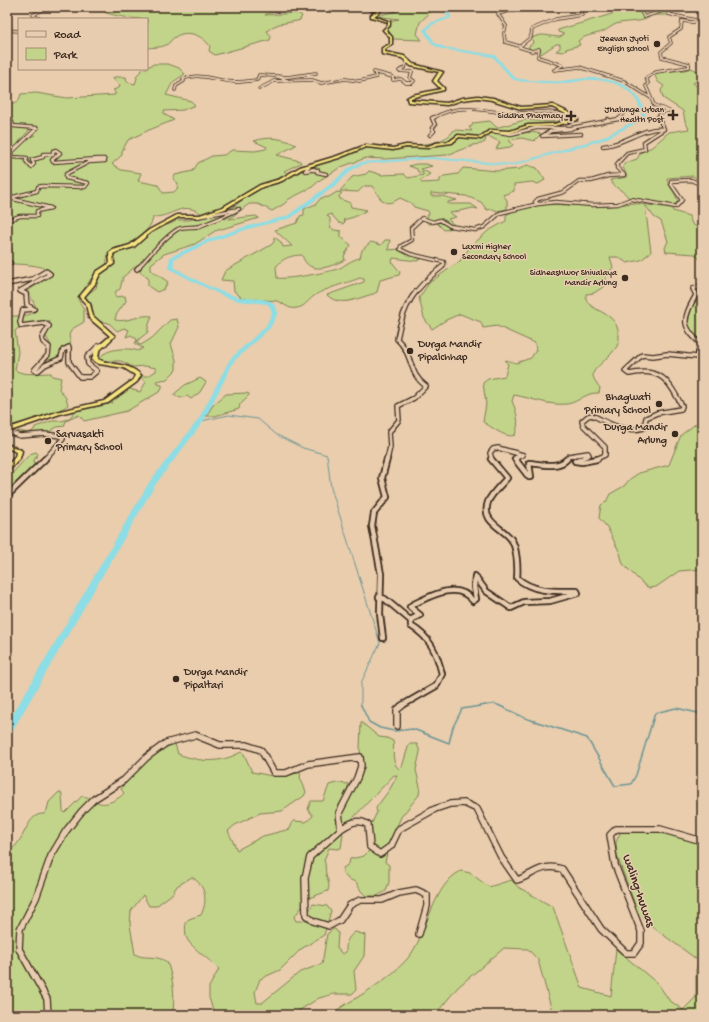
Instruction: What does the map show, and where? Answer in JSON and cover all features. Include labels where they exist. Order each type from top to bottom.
[{"type":"highway","points":[[7,432],[11,429],[62,412],[106,402],[135,381],[138,375],[131,369],[122,365],[100,363],[95,360],[97,350],[112,336],[91,317],[88,304],[82,297],[93,283],[98,273],[112,263],[111,254],[115,251],[132,246],[150,231],[178,216],[196,217],[224,208],[261,186],[281,180],[309,166],[338,158],[366,146],[393,149],[406,146],[428,147],[436,144],[451,142],[458,136],[481,138],[491,131],[510,132],[528,126],[566,123],[577,119],[555,106],[521,108],[492,99],[462,98],[447,104],[409,101],[408,98],[413,96],[443,89],[434,81],[441,72],[412,65],[403,57],[382,53],[383,49],[391,44],[390,37],[384,30],[390,25],[389,22],[372,16],[380,11],[373,10],[369,7]]},
{"type":"highway","points":[[7,446],[19,451],[18,457],[7,470]]},
{"type":"street","points":[[38,18],[33,15],[44,9],[54,7]]},
{"type":"street","points":[[551,7],[521,8],[498,14],[499,18],[506,26],[504,42],[532,51],[539,49],[538,56],[546,61],[563,65],[554,70],[579,67],[624,81],[647,94],[652,99]]},
{"type":"street","points":[[519,46],[531,38],[532,28],[556,20],[561,16],[582,15],[580,10],[587,7]]},
{"type":"street","points":[[646,7],[640,10],[644,17],[674,7]]},
{"type":"street","points":[[702,7],[679,7],[668,14],[702,22]]},
{"type":"street","points":[[538,204],[535,202],[538,199],[564,192],[579,181],[594,181],[608,176],[623,176],[624,174],[616,166],[622,156],[627,153],[645,149],[644,142],[664,129],[659,115],[669,111],[654,105],[646,86],[648,83],[646,78],[647,76],[663,70],[680,70],[690,65],[661,56],[662,50],[670,43],[669,37],[681,29],[681,24],[683,21],[702,22]]},
{"type":"street","points":[[7,30],[18,31]]},
{"type":"street","points":[[259,89],[273,81],[312,80],[320,83],[345,79],[360,81],[376,77],[374,72],[381,75],[393,76],[393,80],[401,80],[406,83],[412,83],[414,81],[410,78],[412,72],[399,71],[406,68],[408,60]]},
{"type":"street","points":[[175,90],[176,86],[184,82],[183,79],[190,76],[244,82],[257,80],[259,75],[288,78],[316,73]]},
{"type":"street","points":[[275,76],[291,81]]},
{"type":"street","points":[[430,135],[434,131],[432,128],[434,125],[432,118],[455,108],[488,109],[510,113],[550,111],[566,116],[562,120],[566,123]]},
{"type":"street","points":[[581,134],[542,136],[551,131],[619,119],[625,112],[623,110]]},
{"type":"street","points":[[7,121],[12,122],[13,126],[37,128],[27,137],[24,142],[17,146],[16,150],[10,154],[12,157],[27,158],[26,161],[29,166],[34,164],[32,160],[43,157],[43,154],[53,154],[53,151],[56,150],[60,153],[52,160],[53,162],[66,163],[92,158],[104,159],[105,161],[89,162],[66,174],[66,178],[88,183],[84,187],[42,186],[38,187],[36,191],[9,198],[48,206],[51,208],[37,211],[37,216],[12,218],[8,220],[7,223]]},
{"type":"street","points":[[491,131],[511,134],[536,128],[571,128]]},
{"type":"street","points":[[602,146],[613,145],[645,133],[653,128],[662,129]]},
{"type":"street","points":[[309,166],[305,171],[314,169],[312,170],[326,174]]},
{"type":"street","points":[[383,638],[380,623],[381,574],[373,541],[372,519],[376,510],[383,505],[387,497],[382,478],[390,447],[389,432],[399,420],[398,406],[401,403],[414,398],[426,386],[420,383],[415,375],[406,348],[397,338],[398,330],[403,310],[421,284],[444,265],[444,262],[432,257],[413,255],[400,250],[401,246],[412,240],[411,228],[422,218],[433,222],[440,220],[450,226],[475,230],[484,227],[504,212],[538,204],[556,202],[588,205],[615,204],[631,200],[676,207],[682,200],[670,184],[671,181],[675,179],[691,180],[702,186]]},
{"type":"street","points":[[137,269],[154,250],[179,229],[199,226],[209,221],[220,219],[239,209],[196,217]]},
{"type":"street","points":[[7,228],[7,233]]},
{"type":"street","points":[[7,248],[10,250],[7,253]]},
{"type":"street","points":[[7,261],[11,263],[7,264]]},
{"type":"street","points":[[7,284],[32,279],[46,271],[50,274],[35,284],[20,291],[26,294],[27,305],[34,309],[23,310],[20,322],[21,326],[44,323],[49,326],[42,338],[42,342],[48,347],[48,355],[34,370],[38,371],[45,365],[61,358],[63,350],[69,347],[69,360],[71,366],[80,377],[88,378],[95,375],[97,371],[88,364],[87,357],[98,346],[105,344]]},
{"type":"street","points":[[380,597],[396,608],[406,619],[411,620],[420,615],[412,610],[410,607],[412,604],[428,597],[458,590],[466,593],[473,601],[476,599],[474,587],[475,576],[479,579],[484,589],[497,598],[506,607],[516,607],[528,602],[550,601],[578,593],[577,591],[544,591],[521,582],[517,578],[518,566],[512,540],[494,527],[488,517],[488,502],[507,478],[491,459],[490,453],[493,449],[498,448],[523,455],[523,457],[515,458],[516,462],[529,477],[531,476],[529,463],[557,465],[563,463],[569,456],[586,452],[589,455],[575,461],[580,462],[599,458],[605,455],[605,447],[583,425],[582,421],[590,415],[617,428],[630,432],[644,428],[646,418],[657,413],[680,409],[682,406],[671,385],[654,372],[642,371],[629,374],[625,371],[632,368],[637,359],[642,355],[653,356],[667,354],[698,357],[698,352],[702,346],[690,334],[686,323],[689,308],[696,295],[694,289],[702,286],[702,278]]},
{"type":"street","points":[[7,432],[15,436],[24,437],[41,434],[56,435],[61,436],[63,439],[38,467],[7,496]]},
{"type":"street","points":[[397,726],[397,710],[436,686],[442,674],[434,649],[428,640],[411,626],[411,620]]},
{"type":"street","points":[[48,1015],[48,1000],[19,949],[20,929],[36,898],[51,856],[66,831],[94,799],[124,780],[147,756],[166,743],[195,735],[220,745],[246,745],[260,750],[274,773],[286,772],[308,764],[360,757],[361,766],[357,778],[339,813],[341,829],[310,857],[305,878],[306,915],[313,921],[329,926],[340,920],[350,905],[360,900],[382,900],[399,893],[416,890],[427,895],[427,906],[420,934]]},
{"type":"street","name":"waling-huwas","points":[[341,829],[353,821],[363,821],[368,824],[370,846],[380,854],[391,846],[399,829],[435,809],[450,804],[464,803],[477,809],[501,857],[517,880],[526,877],[538,868],[552,865],[562,869],[601,929],[626,954],[634,953],[641,943],[641,931],[615,866],[610,835],[616,829],[658,829],[682,834],[694,840],[702,841]]},
{"type":"green space","points":[[116,7],[316,7],[268,13],[265,15],[298,13],[302,16],[300,20],[279,24],[272,27],[267,31],[271,36],[270,40],[215,55],[209,51],[210,46],[207,42],[199,36],[189,33],[184,33],[174,38],[164,46],[148,48],[148,18],[126,18],[106,13],[106,11]]},
{"type":"green space","points":[[383,7],[436,7],[420,22],[417,34],[422,40],[393,39],[386,29],[391,27],[389,21],[399,19],[375,16],[397,11]]},
{"type":"green space","points":[[623,7],[702,7],[702,10],[671,11],[666,15],[652,15],[640,21],[616,24],[602,32],[583,37],[578,41],[580,45],[566,49],[563,52],[556,51],[560,48],[560,44],[556,44],[541,54],[539,54],[541,49],[532,50],[528,47],[533,43],[532,38],[536,36],[543,35],[560,37],[564,34],[558,32],[558,30],[612,14],[614,12],[613,11]]},
{"type":"green space","points":[[154,64],[168,64],[179,68],[185,74],[173,82],[166,95],[191,101],[195,105],[183,110],[164,111],[164,114],[174,120],[128,140],[122,151],[122,155],[112,164],[121,170],[141,173],[138,181],[158,185],[163,193],[174,192],[177,189],[178,183],[173,179],[175,175],[193,171],[198,163],[212,156],[224,155],[232,150],[255,151],[266,149],[267,147],[254,141],[259,139],[276,138],[296,145],[277,155],[300,161],[301,163],[284,171],[288,174],[248,191],[226,206],[202,214],[195,210],[183,209],[167,215],[153,217],[147,230],[138,238],[126,246],[116,247],[113,249],[108,256],[106,266],[94,274],[78,299],[84,310],[84,322],[72,329],[69,335],[71,345],[65,346],[56,359],[51,361],[48,359],[51,345],[46,337],[50,321],[31,323],[18,328],[15,331],[18,352],[15,370],[27,374],[51,373],[52,376],[61,378],[59,389],[66,398],[68,405],[57,411],[7,426],[7,406],[12,394],[10,390],[7,390],[7,316],[27,315],[37,310],[29,290],[53,274],[45,268],[39,266],[7,264],[7,122],[12,127],[30,129],[19,142],[35,135],[34,133],[40,128],[13,125],[13,122],[7,119],[7,105],[16,102],[21,94],[36,93],[67,98],[115,95],[113,90],[119,88],[120,85],[113,79],[114,77],[126,77],[127,82],[135,84],[137,78],[136,76],[142,70],[148,70],[148,67]]},
{"type":"green space","points":[[691,68],[702,73],[702,81],[693,83],[702,91],[702,182],[693,176],[667,178],[668,184],[678,202],[673,205],[667,206],[654,204],[628,197],[610,180],[627,177],[623,167],[625,163],[637,159],[641,152],[652,147],[669,132],[689,129],[685,121],[683,111],[663,98],[661,90],[664,86],[658,82],[654,74]]},
{"type":"green space","points":[[525,120],[549,122],[559,121],[549,125],[527,125],[510,131],[488,130],[485,133],[514,135],[531,132],[541,134],[534,141],[522,138],[509,140],[513,145],[510,147],[496,149],[500,142],[490,137],[486,137],[485,142],[481,144],[472,145],[472,147],[468,147],[447,155],[384,159],[366,158],[341,167],[320,180],[311,188],[289,199],[284,204],[272,211],[258,204],[249,204],[229,219],[256,216],[259,218],[215,231],[195,244],[164,254],[151,264],[151,270],[168,282],[164,289],[157,292],[148,286],[148,278],[140,272],[137,265],[123,277],[120,289],[116,291],[115,297],[125,296],[126,301],[116,315],[115,320],[120,321],[143,316],[152,316],[148,327],[148,332],[138,340],[137,344],[141,345],[152,338],[170,320],[177,319],[179,327],[171,344],[176,360],[176,370],[167,379],[156,381],[157,384],[162,385],[162,389],[159,392],[127,411],[84,421],[79,415],[66,421],[64,426],[57,427],[47,433],[14,435],[18,431],[29,433],[34,430],[35,427],[52,421],[69,419],[75,411],[113,403],[112,400],[127,388],[140,392],[146,382],[140,376],[148,376],[156,371],[156,368],[145,366],[133,367],[121,361],[104,361],[99,359],[102,355],[117,349],[138,351],[143,348],[135,344],[137,339],[131,335],[126,337],[129,330],[124,328],[117,331],[109,323],[98,321],[92,314],[92,305],[85,296],[96,288],[100,274],[115,263],[115,253],[131,248],[156,229],[176,221],[175,218],[184,216],[178,218],[178,220],[189,220],[232,211],[222,217],[226,219],[241,207],[216,213],[235,206],[244,198],[266,186],[280,183],[309,167],[331,161],[361,148],[395,149],[414,146],[412,145],[441,140],[451,134],[454,130],[472,131],[469,127],[472,126],[473,123],[490,121],[496,127],[499,127]]},
{"type":"green space","points":[[426,164],[432,166],[421,169],[430,174],[420,181],[422,183],[440,182],[440,179],[444,176],[458,174],[463,168],[497,171],[520,169],[527,165],[537,168],[545,180],[538,184],[532,182],[514,184],[514,191],[503,195],[507,200],[507,209],[497,211],[493,209],[487,210],[481,202],[466,196],[431,193],[431,196],[442,196],[457,200],[448,202],[448,204],[471,204],[478,209],[473,208],[450,213],[456,217],[448,219],[456,227],[444,230],[437,223],[429,224],[425,221],[429,213],[428,211],[414,207],[411,203],[400,198],[390,203],[383,201],[372,186],[364,186],[358,192],[340,191],[352,177],[366,174],[369,171],[382,175],[404,174],[408,178],[423,175],[423,173],[418,172],[417,169],[409,166]]},
{"type":"green space","points":[[337,192],[342,193],[339,196],[340,199],[350,203],[351,207],[367,210],[354,217],[343,220],[345,222],[343,224],[339,223],[331,214],[327,216],[330,218],[330,227],[334,230],[341,231],[341,237],[351,245],[344,256],[345,260],[327,267],[315,268],[305,262],[302,255],[291,256],[281,261],[276,267],[277,278],[289,278],[328,272],[340,268],[360,258],[362,250],[371,242],[381,245],[385,240],[390,240],[388,250],[400,249],[425,257],[417,261],[393,258],[392,262],[400,272],[399,275],[380,280],[377,292],[373,294],[349,301],[338,301],[327,295],[364,282],[364,279],[360,278],[322,291],[304,305],[297,308],[289,307],[277,301],[242,298],[234,291],[233,281],[221,280],[225,271],[271,245],[274,242],[274,237],[281,242],[283,247],[292,246],[275,230],[297,223],[300,216],[304,215],[304,209],[316,204],[321,198],[329,197]]},
{"type":"green space","points":[[632,203],[672,208],[673,211],[689,216],[692,224],[702,230],[702,260],[701,261],[695,254],[666,252],[665,248],[668,241],[661,221],[654,217],[645,205],[651,252],[641,260],[627,263],[618,257],[610,257],[613,267],[606,277],[606,285],[594,293],[586,294],[590,305],[614,321],[618,329],[618,344],[611,354],[597,368],[593,375],[600,388],[599,393],[590,394],[567,404],[547,403],[514,395],[512,401],[518,422],[515,435],[511,436],[503,434],[483,422],[486,404],[483,383],[488,379],[505,376],[508,364],[505,361],[506,360],[516,363],[531,358],[536,350],[535,343],[497,326],[483,328],[481,322],[460,314],[446,320],[432,329],[424,318],[419,298],[429,283],[460,261],[470,247],[488,231],[506,221],[506,215],[516,210],[549,204],[604,206]]},
{"type":"green space","points":[[702,288],[702,344],[688,328],[692,307]]},
{"type":"green space","points":[[200,378],[206,382],[200,392],[191,399],[187,396],[181,398],[173,395],[185,385]]},
{"type":"green space","points":[[246,393],[249,395],[240,404],[239,409],[215,416],[206,416],[213,405],[226,394]]},
{"type":"green space","points":[[702,419],[702,569],[679,571],[656,587],[649,588],[623,564],[620,553],[607,527],[599,518],[601,505],[606,502],[610,494],[624,486],[630,479],[639,473],[669,465],[681,435]]},
{"type":"green space","points":[[36,452],[38,454],[33,462],[38,464],[7,494],[7,479],[30,454]]},
{"type":"green space","points":[[361,722],[379,737],[387,738],[393,741],[394,759],[396,766],[399,769],[402,767],[409,744],[417,744],[420,752],[416,770],[420,787],[419,795],[401,817],[391,840],[384,849],[387,853],[385,862],[389,865],[389,882],[386,891],[377,896],[366,896],[356,882],[348,879],[343,873],[343,868],[349,864],[350,859],[364,856],[372,848],[371,825],[377,812],[376,808],[390,789],[397,776],[394,775],[351,820],[346,824],[341,823],[340,812],[363,767],[360,750]]},
{"type":"green space","points":[[175,744],[178,754],[194,759],[218,760],[241,752],[244,754],[252,772],[272,776],[301,773],[300,777],[306,792],[304,796],[282,811],[260,813],[235,825],[228,831],[237,850],[263,836],[290,829],[293,821],[306,822],[313,816],[308,809],[311,801],[323,801],[329,785],[336,783],[349,784],[344,798],[336,810],[336,826],[343,834],[341,848],[329,848],[324,860],[329,884],[328,891],[309,898],[294,917],[296,921],[303,921],[313,904],[327,906],[331,911],[324,935],[301,949],[280,970],[260,979],[255,992],[257,1003],[262,1003],[300,972],[322,964],[327,934],[333,929],[335,929],[338,933],[337,948],[342,954],[346,952],[348,940],[352,934],[355,932],[365,935],[364,956],[354,971],[356,990],[352,994],[334,994],[319,998],[292,1015],[215,1015],[209,998],[209,987],[219,969],[191,944],[186,934],[185,923],[189,919],[201,915],[205,904],[203,889],[192,877],[177,886],[172,894],[156,906],[149,906],[143,895],[131,911],[130,925],[135,954],[142,957],[158,958],[167,962],[173,988],[174,1002],[172,1015],[7,1015],[7,852],[18,843],[33,818],[44,814],[47,810],[49,802],[59,792],[62,794],[63,811],[65,813],[82,796],[100,803],[108,803],[113,801],[124,793],[121,789],[123,786],[159,750]]},
{"type":"green space","points":[[621,831],[667,832],[702,845],[702,852],[697,859],[699,863],[702,863],[702,1015],[553,1015],[538,960],[528,949],[504,948],[458,987],[439,1010],[439,1015],[334,1015],[337,1010],[384,980],[401,966],[415,948],[443,887],[451,878],[461,871],[470,873],[489,887],[511,880],[518,887],[553,907],[582,988],[611,996],[616,949],[658,984],[669,1000],[683,1010],[696,997],[696,970],[699,961],[654,928],[638,913],[617,856],[616,842]]},
{"type":"waterway","points":[[7,732],[152,483],[201,421],[232,360],[268,327],[275,313],[274,309],[269,303],[227,296],[176,271],[171,268],[172,258],[208,241],[246,228],[289,217],[334,184],[350,169],[363,163],[431,158],[512,165],[602,139],[644,118],[643,108],[639,100],[633,93],[618,84],[599,79],[586,79],[567,82],[518,80],[513,78],[494,56],[443,48],[434,44],[425,30],[431,24],[450,17],[447,11],[451,7]]},
{"type":"waterway","points":[[201,421],[229,415],[258,419],[277,435],[303,448],[327,455],[331,488],[380,643],[361,683],[361,705]]},
{"type":"waterway","points":[[483,706],[495,704],[500,706]]},
{"type":"waterway","points":[[361,705],[369,722],[380,728],[394,731],[413,729],[449,743],[453,727],[462,709],[483,706]]},
{"type":"waterway","points":[[498,705],[525,718],[587,738],[615,786],[631,784],[636,775],[655,713],[676,708],[702,714]]},
{"type":"waterway","points":[[479,706],[483,706]]},
{"type":"place","name":"Jeevan Jyoti English school","points":[[657,44]]},
{"type":"place","name":"Jhalunge Urban Health Post","points":[[673,115]]},
{"type":"place","name":"Siddha Pharmacy","points":[[571,116]]},
{"type":"place","name":"Laxmi Higher Secondary School","points":[[454,252]]},
{"type":"place","name":"Sidheashwor Shivalaya Mandir Arlung","points":[[625,278]]},
{"type":"place","name":"Durga Mandir Pipalchhap","points":[[410,351]]},
{"type":"place","name":"Bhagwati Primary School","points":[[659,404]]},
{"type":"place","name":"Durga Mandir Arlung","points":[[675,434]]},
{"type":"place","name":"Sarvasakti Primary School","points":[[48,441]]},
{"type":"place","name":"Durga Mandir Pipaltari","points":[[176,679]]}]
